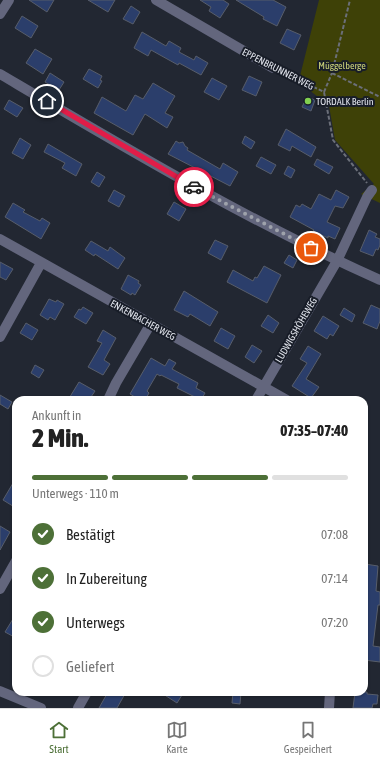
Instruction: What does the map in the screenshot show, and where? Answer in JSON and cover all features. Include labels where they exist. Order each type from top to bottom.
[{"type":"street","points":[[0,14],[8,0]]},
{"type":"street","name":"EPPENBRUNNER WEG","points":[[156,0],[274,68]]},
{"type":"street","points":[[0,74],[175,176],[337,261],[380,280]]},
{"type":"street","name":"LUDWIGSHÖHEWEG","points":[[258,396],[337,261],[367,197],[372,190]]},
{"type":"street","name":"ENKENBACHER WEG","points":[[0,239],[150,325],[279,396]]},
{"type":"street","points":[[0,337],[41,263]]},
{"type":"street","points":[[110,396],[116,382],[150,325]]},
{"type":"street","points":[[0,589],[12,568]]},
{"type":"street","points":[[0,691],[12,696]]},
{"type":"street","points":[[12,696],[41,708]]},
{"type":"street","points":[[78,708],[85,696]]},
{"type":"street","points":[[329,708],[330,696]]},
{"type":"path","points":[[324,92],[332,73],[350,0]]},
{"type":"path","name":"EPPENBRUNNER WEG","points":[[274,68],[324,92],[333,140],[372,190]]},
{"type":"path","points":[[332,73],[380,97]]},
{"type":"green space","name":"Müggelberge","points":[[319,0],[380,0],[380,203],[361,194],[374,184],[335,140],[328,100],[322,100],[300,83],[300,76]]},
{"type":"building","points":[[29,0],[54,0],[47,12]]},
{"type":"building","points":[[88,0],[115,0],[108,12]]},
{"type":"building","points":[[200,0],[223,0],[229,4],[220,18],[209,11],[211,7]]},
{"type":"building","points":[[236,0],[273,0],[286,7],[277,26],[263,19],[264,17]]},
{"type":"building","points":[[131,6],[140,12],[133,24],[123,19]]},
{"type":"building","points":[[22,16],[38,26],[31,38],[15,28]]},
{"type":"building","points":[[287,29],[301,35],[294,50],[280,43]]},
{"type":"building","points":[[142,32],[166,46],[169,41],[181,48],[179,52],[194,60],[196,56],[208,63],[201,75],[179,63],[178,65],[151,50],[148,56],[134,48]]},
{"type":"building","points":[[35,49],[52,59],[43,74],[26,63]]},
{"type":"building","points":[[89,69],[102,76],[100,80],[102,81],[98,88],[83,79]]},
{"type":"building","points":[[50,73],[64,82],[59,90],[45,82]]},
{"type":"building","points":[[249,76],[262,82],[256,96],[242,90]]},
{"type":"building","points":[[212,78],[227,86],[219,100],[204,92]]},
{"type":"building","points":[[153,83],[175,96],[165,113],[173,117],[167,128],[145,114],[133,135],[94,113],[102,97],[126,111],[135,95],[143,99]]},
{"type":"building","points":[[307,97],[315,100],[311,111],[302,107]]},
{"type":"building","points":[[9,100],[23,108],[17,117],[4,109]]},
{"type":"building","points":[[286,129],[316,147],[311,157],[292,146],[290,151],[278,145]]},
{"type":"building","points":[[245,136],[255,142],[251,149],[242,143]]},
{"type":"building","points":[[20,138],[31,145],[23,159],[12,153]]},
{"type":"building","points":[[176,141],[179,143],[183,142],[188,148],[187,150],[220,169],[223,163],[238,172],[230,186],[168,154]]},
{"type":"building","points":[[48,144],[82,164],[76,176],[62,168],[65,163],[44,152]]},
{"type":"building","points":[[261,157],[276,165],[271,174],[256,166]]},
{"type":"building","points":[[317,159],[333,167],[329,174],[314,165]]},
{"type":"building","points":[[288,166],[295,170],[291,178],[284,174]]},
{"type":"building","points":[[97,172],[105,177],[99,187],[91,182]]},
{"type":"building","points":[[114,190],[125,196],[119,207],[108,201]]},
{"type":"building","points":[[336,190],[349,197],[343,208],[335,206],[327,222],[340,228],[335,239],[328,236],[328,238],[313,231],[314,230],[290,217],[296,205],[300,207],[302,204],[311,209],[319,194],[331,200]]},
{"type":"building","points":[[174,202],[186,209],[179,221],[167,214]]},
{"type":"building","points":[[13,203],[25,210],[23,212],[40,221],[42,218],[50,223],[41,239],[5,217]]},
{"type":"building","points":[[369,230],[377,234],[375,237],[380,239],[378,250],[376,249],[373,256],[360,251]]},
{"type":"building","points":[[215,240],[228,246],[221,260],[208,253]]},
{"type":"building","points":[[91,241],[108,251],[110,247],[125,258],[118,269],[95,254],[94,256],[85,250]]},
{"type":"building","points":[[289,255],[297,260],[293,268],[284,263]]},
{"type":"building","points":[[0,262],[13,269],[6,280],[0,277]]},
{"type":"building","points":[[264,266],[281,275],[267,303],[227,282],[233,270],[253,281],[255,277],[257,278]]},
{"type":"building","points":[[128,275],[139,281],[138,283],[141,285],[135,295],[132,293],[131,295],[121,289]]},
{"type":"building","points":[[184,291],[218,312],[210,326],[190,314],[188,317],[174,310]]},
{"type":"building","points":[[49,299],[56,302],[57,300],[64,304],[55,320],[50,317],[48,320],[40,315]]},
{"type":"building","points":[[371,305],[380,309],[380,321],[377,329],[363,323]]},
{"type":"building","points":[[83,307],[93,313],[86,324],[74,317],[79,309],[81,310]]},
{"type":"building","points":[[344,308],[355,315],[352,322],[340,315]]},
{"type":"building","points":[[268,315],[279,323],[273,333],[261,326]]},
{"type":"building","points":[[323,316],[339,326],[333,336],[330,334],[327,339],[314,331]]},
{"type":"building","points":[[26,323],[38,330],[32,340],[20,333]]},
{"type":"building","points":[[221,328],[235,336],[228,349],[214,341]]},
{"type":"building","points":[[103,330],[116,338],[104,360],[110,364],[103,375],[88,367],[102,343],[97,341]]},
{"type":"building","points":[[252,345],[262,351],[254,363],[245,357]]},
{"type":"building","points":[[308,346],[321,354],[306,379],[319,387],[312,396],[308,396],[292,386],[307,363],[300,359]]},
{"type":"building","points":[[151,358],[165,366],[169,359],[176,363],[172,369],[198,383],[196,388],[205,393],[203,396],[193,396],[177,388],[179,384],[157,374],[147,391],[149,393],[147,396],[133,396],[130,394]]},
{"type":"building","points":[[35,365],[44,370],[39,378],[31,373]]},
{"type":"building","points":[[79,382],[95,391],[92,396],[70,396]]},
{"type":"building","points":[[0,395],[12,402],[8,409],[0,404]]},
{"type":"building","points":[[12,485],[12,506],[3,500]]},
{"type":"building","points":[[0,526],[10,532],[0,550]]},
{"type":"building","points":[[368,564],[378,566],[376,591],[380,592],[380,605],[378,605],[373,646],[380,647],[380,662],[368,660]]},
{"type":"building","points":[[12,621],[12,636],[5,632]]},
{"type":"building","points":[[368,694],[378,695],[377,704],[373,704],[372,708],[353,708],[354,696],[368,696]]},
{"type":"building","points":[[106,696],[124,696],[117,708],[99,708]]},
{"type":"building","points":[[166,696],[181,696],[177,703]]},
{"type":"building","points":[[233,696],[241,696],[240,704],[232,703]]},
{"type":"way so far","points":[[194,187],[311,248]]},
{"type":"place","name":"TORDALK Berlin","points":[[308,101]]},
{"type":"route","points":[[47,101],[140,157],[194,187]]}]
